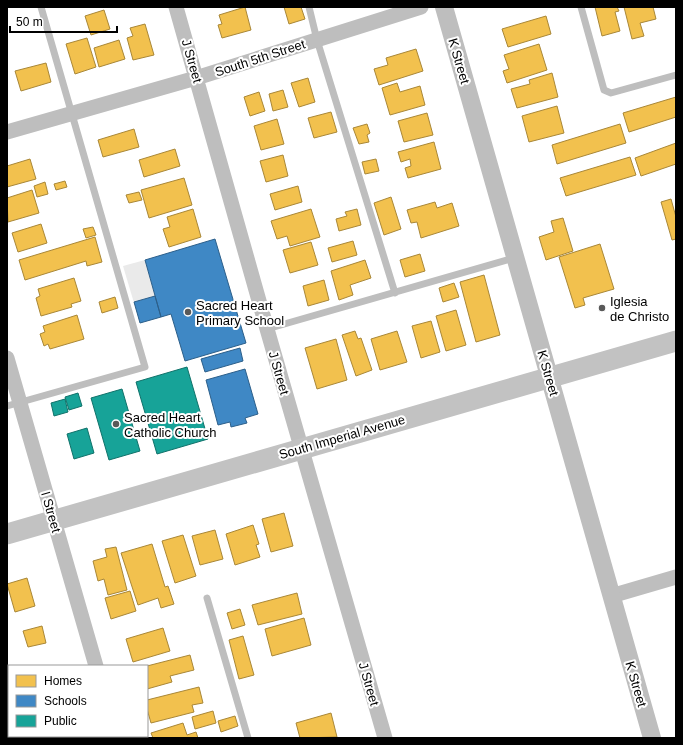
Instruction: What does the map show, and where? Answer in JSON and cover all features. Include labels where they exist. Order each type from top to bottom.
[{"type":"main road","name":"South Imperial Avenue","points":[[7,534],[676,341]]},
{"type":"street","name":"J Street","points":[[176,7],[385,738]]},
{"type":"street","name":"South 5th Street","points":[[7,132],[196,78],[421,7]]},
{"type":"street","name":"K Street","points":[[444,7],[652,738]]},
{"type":"street","name":"I Street","points":[[7,358],[13,404],[54,520],[96,665]]},
{"type":"street","points":[[611,596],[676,578]]},
{"type":"lane","points":[[13,404],[145,367],[41,7]]},
{"type":"lane","points":[[309,7],[317,40],[394,293]]},
{"type":"lane","points":[[580,7],[604,90],[611,93],[676,75]]},
{"type":"lane","points":[[267,329],[516,258]]},
{"type":"lane","points":[[207,598],[248,738]]},
{"type":"shaded area","points":[[145,260],[161,317],[140,323],[123,266]]},
{"type":"building: Homes","points":[[245,7],[251,30],[222,38],[218,25],[222,24],[219,15]]},
{"type":"building: Homes","points":[[284,7],[301,7],[305,19],[289,24]]},
{"type":"building: Homes","points":[[595,7],[617,7],[619,11],[615,12],[620,31],[602,36]]},
{"type":"building: Homes","points":[[624,7],[653,7],[656,19],[640,23],[644,36],[632,39]]},
{"type":"building: Homes","points":[[104,10],[110,29],[91,35],[85,16]]},
{"type":"building: Homes","points":[[546,16],[551,34],[508,47],[502,29]]},
{"type":"building: Homes","points":[[145,24],[154,55],[133,60],[127,38],[133,36],[130,28]]},
{"type":"building: Homes","points":[[87,38],[96,67],[75,74],[66,44]]},
{"type":"building: Homes","points":[[119,40],[125,59],[99,67],[94,48]]},
{"type":"building: Homes","points":[[539,44],[547,70],[507,83],[503,71],[509,69],[504,55]]},
{"type":"building: Homes","points":[[416,49],[423,71],[379,85],[374,69],[388,65],[386,58]]},
{"type":"building: Homes","points":[[46,63],[51,82],[21,91],[15,71]]},
{"type":"building: Homes","points":[[552,73],[558,97],[517,108],[511,89],[530,84],[529,80]]},
{"type":"building: Homes","points":[[308,78],[315,102],[299,107],[291,83]]},
{"type":"building: Homes","points":[[397,83],[400,92],[420,86],[425,105],[390,115],[382,88]]},
{"type":"building: Homes","points":[[283,90],[288,107],[273,111],[269,94]]},
{"type":"building: Homes","points":[[259,92],[265,111],[250,116],[244,97]]},
{"type":"building: Homes","points":[[676,97],[676,117],[629,132],[623,113]]},
{"type":"building: Homes","points":[[557,106],[564,133],[529,142],[522,116]]},
{"type":"building: Homes","points":[[331,112],[337,132],[314,138],[308,118]]},
{"type":"building: Homes","points":[[427,113],[433,135],[404,142],[398,121]]},
{"type":"building: Homes","points":[[277,119],[284,144],[261,150],[254,126]]},
{"type":"building: Homes","points":[[367,124],[370,133],[367,135],[369,142],[359,144],[353,128]]},
{"type":"building: Homes","points":[[620,124],[626,143],[557,164],[552,145]]},
{"type":"building: Homes","points":[[134,129],[139,147],[103,157],[98,140]]},
{"type":"building: Homes","points":[[434,142],[441,169],[408,178],[405,168],[411,166],[410,159],[401,162],[398,152]]},
{"type":"building: Homes","points":[[676,143],[676,164],[641,176],[635,158]]},
{"type":"building: Homes","points":[[175,149],[180,166],[144,177],[139,160]]},
{"type":"building: Homes","points":[[283,155],[288,176],[266,182],[260,161]]},
{"type":"building: Homes","points":[[630,157],[636,175],[566,196],[560,178]]},
{"type":"building: Homes","points":[[30,159],[36,179],[7,187],[7,166]]},
{"type":"building: Homes","points":[[376,159],[379,171],[365,174],[362,162]]},
{"type":"building: Homes","points":[[184,178],[192,205],[149,218],[141,190]]},
{"type":"building: Homes","points":[[65,181],[67,187],[56,190],[54,184]]},
{"type":"building: Homes","points":[[45,182],[48,194],[37,197],[34,186]]},
{"type":"building: Homes","points":[[298,186],[302,202],[275,210],[270,194]]},
{"type":"building: Homes","points":[[32,190],[39,213],[8,222],[7,198]]},
{"type":"building: Homes","points":[[139,192],[142,200],[129,203],[126,195]]},
{"type":"building: Homes","points":[[391,197],[401,229],[384,235],[374,203]]},
{"type":"building: Homes","points":[[671,199],[676,217],[676,239],[672,240],[661,202]]},
{"type":"building: Homes","points":[[435,202],[437,208],[452,203],[459,226],[421,238],[417,222],[411,223],[407,210]]},
{"type":"building: Homes","points":[[193,209],[201,237],[169,247],[163,229],[170,227],[167,217]]},
{"type":"building: Homes","points":[[311,209],[320,237],[290,246],[287,236],[277,239],[271,221]]},
{"type":"building: Homes","points":[[357,209],[361,225],[339,231],[336,219],[347,216],[345,212]]},
{"type":"building: Homes","points":[[563,218],[573,251],[546,260],[539,237],[554,232],[551,221]]},
{"type":"building: Homes","points":[[41,224],[47,243],[18,252],[12,233]]},
{"type":"building: Homes","points":[[93,227],[96,235],[86,238],[83,229]]},
{"type":"building: Homes","points":[[95,237],[102,262],[87,266],[86,261],[25,280],[19,260]]},
{"type":"building: Homes","points":[[353,241],[357,255],[332,262],[328,248]]},
{"type":"building: Homes","points":[[311,242],[318,265],[290,273],[283,250]]},
{"type":"building: Homes","points":[[600,244],[614,289],[583,298],[585,305],[575,308],[559,257]]},
{"type":"building: Homes","points":[[420,254],[425,271],[405,277],[400,260]]},
{"type":"building: Homes","points":[[365,260],[371,278],[350,285],[353,295],[339,300],[331,271]]},
{"type":"building: Homes","points":[[484,275],[500,335],[476,342],[460,282]]},
{"type":"building: Homes","points":[[74,278],[81,301],[71,304],[72,307],[41,316],[36,298],[40,296],[38,289]]},
{"type":"building: Homes","points":[[324,280],[329,300],[308,306],[303,286]]},
{"type":"building: Homes","points":[[454,283],[459,297],[443,302],[439,288]]},
{"type":"building: Homes","points":[[115,297],[118,308],[102,313],[99,302]]},
{"type":"building: Homes","points":[[456,310],[466,345],[446,351],[436,316]]},
{"type":"building: Homes","points":[[77,315],[84,339],[50,349],[48,344],[44,346],[40,334],[45,332],[43,326]]},
{"type":"building: Homes","points":[[431,321],[440,352],[421,358],[412,326]]},
{"type":"building: Homes","points":[[355,331],[358,339],[361,338],[372,370],[356,376],[342,335]]},
{"type":"building: Homes","points":[[397,331],[407,362],[380,370],[371,339]]},
{"type":"building: Homes","points":[[336,339],[347,380],[317,389],[305,348]]},
{"type":"building: Homes","points":[[284,513],[293,546],[271,552],[262,519]]},
{"type":"building: Homes","points":[[253,525],[259,544],[256,545],[260,557],[235,565],[226,534]]},
{"type":"building: Homes","points":[[215,530],[223,559],[200,565],[192,536]]},
{"type":"building: Homes","points":[[183,535],[196,576],[175,583],[162,541]]},
{"type":"building: Homes","points":[[152,544],[165,587],[168,586],[174,604],[161,608],[158,598],[138,605],[121,553]]},
{"type":"building: Homes","points":[[116,547],[127,590],[108,595],[104,579],[98,581],[93,561],[107,557],[105,549]]},
{"type":"building: Homes","points":[[27,578],[35,606],[15,612],[7,584]]},
{"type":"building: Homes","points":[[130,591],[136,611],[111,619],[105,598]]},
{"type":"building: Homes","points":[[297,593],[302,614],[258,625],[252,605]]},
{"type":"building: Homes","points":[[240,609],[245,625],[232,629],[227,613]]},
{"type":"building: Homes","points":[[304,618],[311,645],[272,656],[265,629]]},
{"type":"building: Homes","points":[[42,626],[46,643],[28,647],[23,631]]},
{"type":"building: Homes","points":[[163,628],[170,651],[133,662],[126,639]]},
{"type":"building: Homes","points":[[243,636],[254,675],[239,679],[229,640]]},
{"type":"building: Homes","points":[[190,655],[194,670],[170,676],[172,682],[148,689],[148,666]]},
{"type":"building: Homes","points":[[199,687],[203,703],[192,705],[194,712],[151,723],[148,712],[148,700]]},
{"type":"building: Homes","points":[[213,711],[216,723],[195,729],[192,717]]},
{"type":"building: Homes","points":[[331,713],[337,737],[300,738],[296,723]]},
{"type":"building: Homes","points":[[235,716],[238,726],[221,732],[218,721]]},
{"type":"building: Homes","points":[[183,723],[187,735],[196,732],[198,738],[153,738],[151,733]]},
{"type":"building: Homes","points":[[36,737],[69,737],[69,738]]},
{"type":"building: Schools","points":[[215,239],[246,343],[185,361],[171,314],[161,317],[145,260]]},
{"type":"building: Schools","points":[[155,296],[161,317],[140,323],[134,302]]},
{"type":"building: Schools","points":[[240,348],[243,361],[205,372],[201,359]]},
{"type":"building: Schools","points":[[245,369],[258,414],[245,418],[247,423],[231,427],[230,422],[218,425],[206,380]]},
{"type":"building: Public","points":[[187,367],[208,439],[157,454],[136,382]]},
{"type":"building: Public","name":"Sacred Heart Catholic Church","points":[[122,389],[140,451],[109,460],[91,398]]},
{"type":"building: Public","points":[[78,393],[82,406],[69,410],[65,397]]},
{"type":"building: Public","points":[[65,399],[68,412],[54,416],[51,403]]},
{"type":"building: Public","points":[[87,428],[94,453],[74,459],[67,434]]},
{"type":"place","name":"Iglesia de Christo","points":[[602,308]]},
{"type":"place","name":"Sacred Heart Primary School","points":[[188,312]]},
{"type":"place","name":"Sacred Heart Catholic Church","points":[[116,424]]}]
